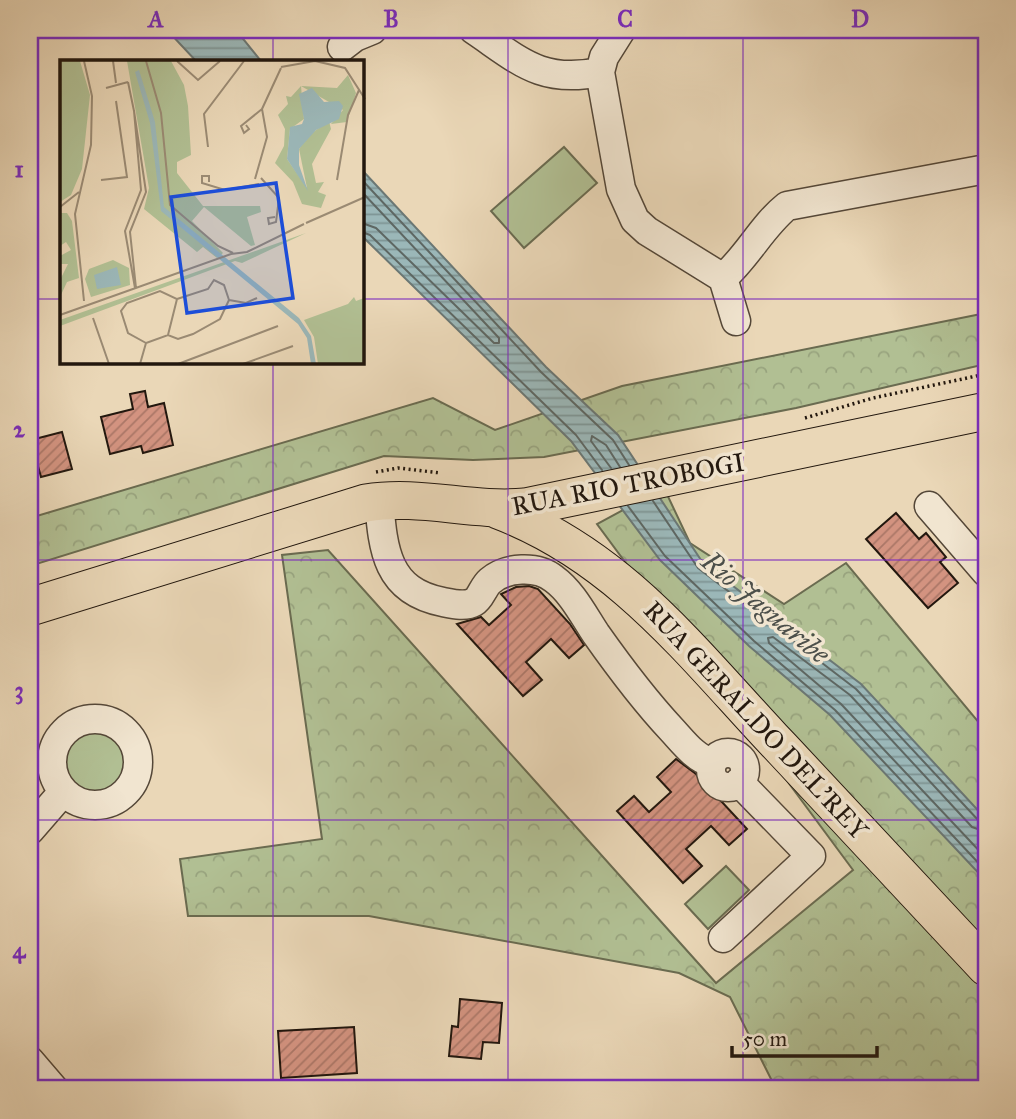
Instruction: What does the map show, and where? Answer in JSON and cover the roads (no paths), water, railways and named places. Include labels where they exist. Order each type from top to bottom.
[{"type":"main road","name":"RUA RIO TROBOGI","points":[[30,607],[379,501],[417,499],[497,509],[584,496],[986,411]]},
{"type":"main road","name":"RUA GERALDO DEL'REY","points":[[497,509],[536,524],[568,542],[640,596],[986,967]]},
{"type":"street","points":[[342,47],[355,37],[372,30]]},
{"type":"street","points":[[474,30],[536,71],[574,77],[600,72]]},
{"type":"street","points":[[621,30],[604,58],[600,72],[621,190],[635,220],[647,231],[723,278],[736,321]]},
{"type":"street","points":[[723,278],[743,259],[775,216],[787,206],[986,169]]},
{"type":"street","points":[[379,501],[388,562],[394,575],[415,593],[438,601],[466,604],[477,601],[489,582],[506,571],[525,569],[553,577],[641,697],[689,749],[703,761],[712,763],[711,770],[715,781],[727,787],[739,782],[811,856],[723,938]]},
{"type":"street","points":[[929,506],[986,572]]},
{"type":"street","points":[[30,830],[63,792]]},
{"type":"street","points":[[30,1061],[54,1089]]},
{"type":"water","points":[[167,30],[236,30],[260,60],[195,60]]},
{"type":"water","points":[[364,172],[546,367],[618,435],[703,563],[861,684],[986,819],[986,881],[830,715],[749,646],[660,560],[571,441],[364,238]]},
{"type":"water label","name":"Rio Jaguaribe","points":[[766,607]]}]
